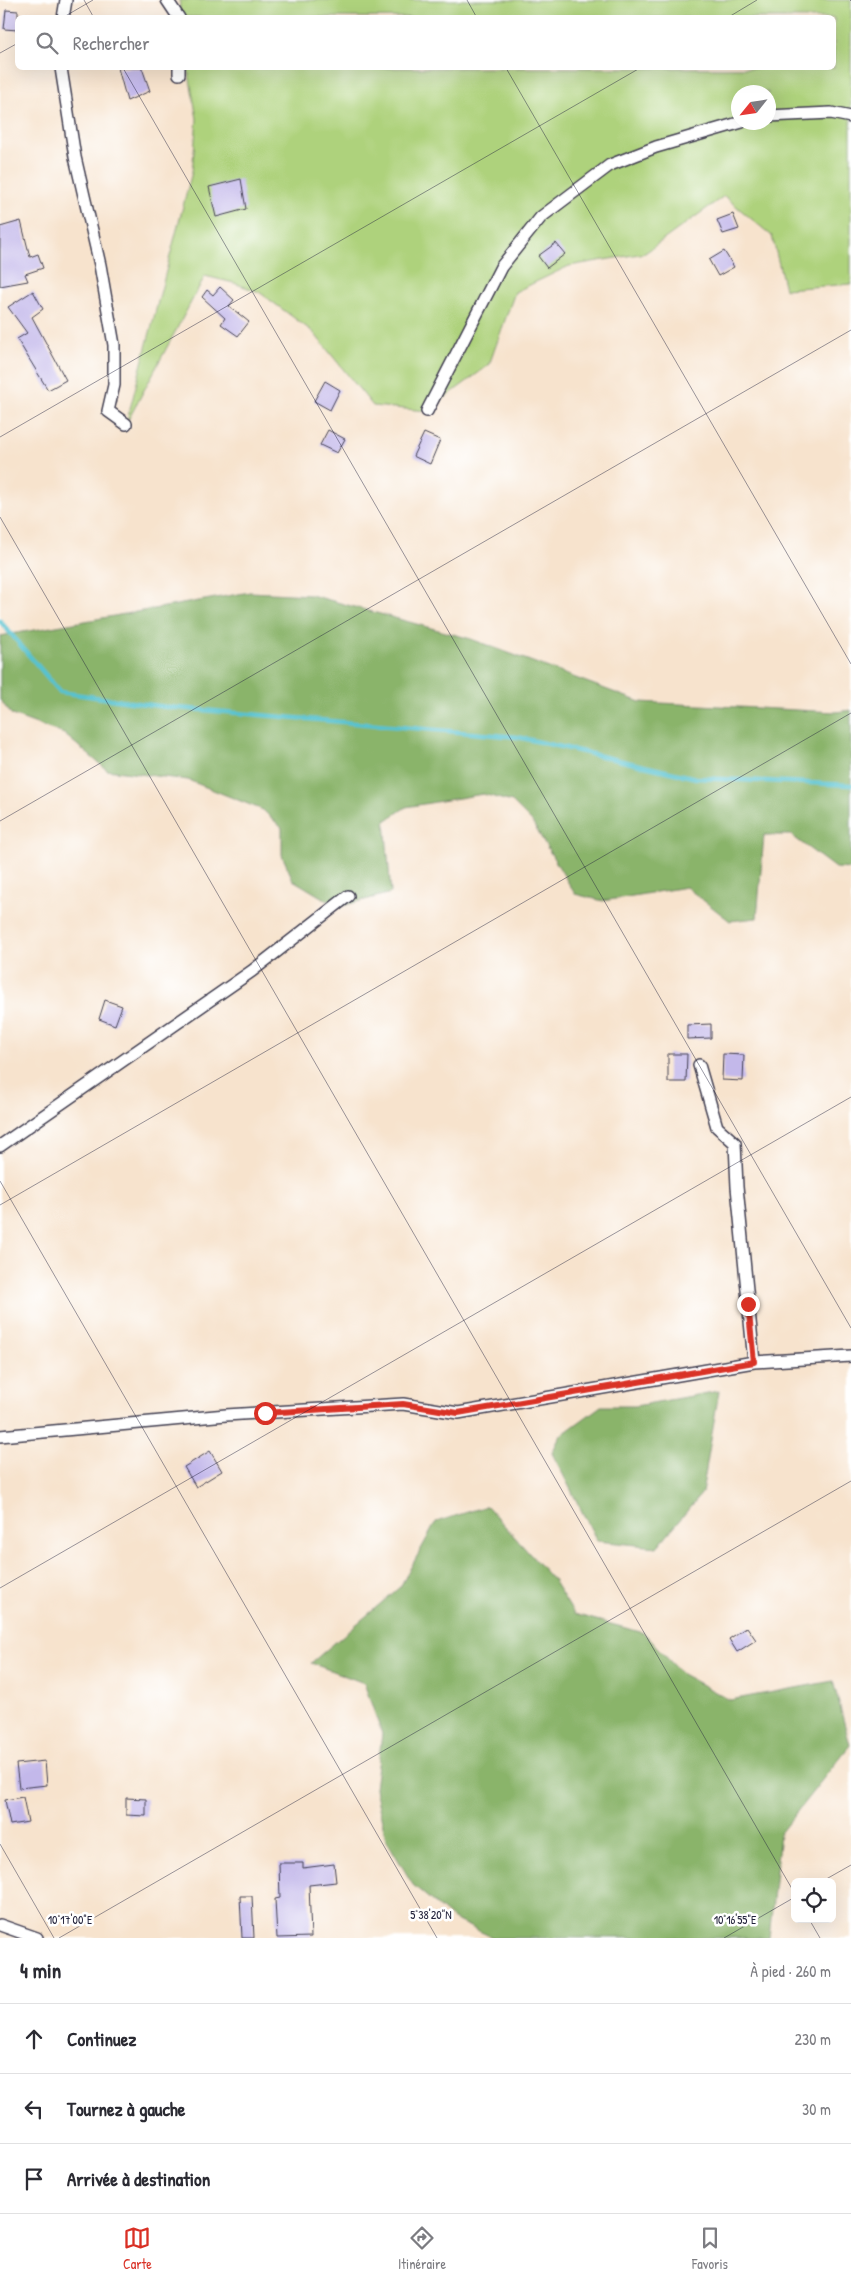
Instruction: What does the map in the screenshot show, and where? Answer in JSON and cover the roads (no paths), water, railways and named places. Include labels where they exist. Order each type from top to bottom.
[{"type":"street","points":[[64,15],[66,0]]},
{"type":"street","points":[[167,0],[177,15]]},
{"type":"street","points":[[61,70],[75,158],[100,266],[114,345],[114,386],[108,411],[126,424]]},
{"type":"street","points":[[776,116],[831,113],[851,117]]},
{"type":"street","points":[[427,410],[501,266],[542,217],[610,165],[656,146],[731,125]]},
{"type":"street","points":[[0,1146],[252,971],[348,896]]},
{"type":"street","points":[[699,1065],[717,1127],[735,1143],[737,1188],[754,1362]]},
{"type":"street","points":[[0,1436],[226,1415],[403,1404],[458,1413],[754,1362],[851,1356]]},
{"type":"street","points":[[0,1925],[37,1938]]},
{"type":"waterway","points":[[0,621],[60,692],[166,707],[518,737],[696,778],[851,785]]}]
